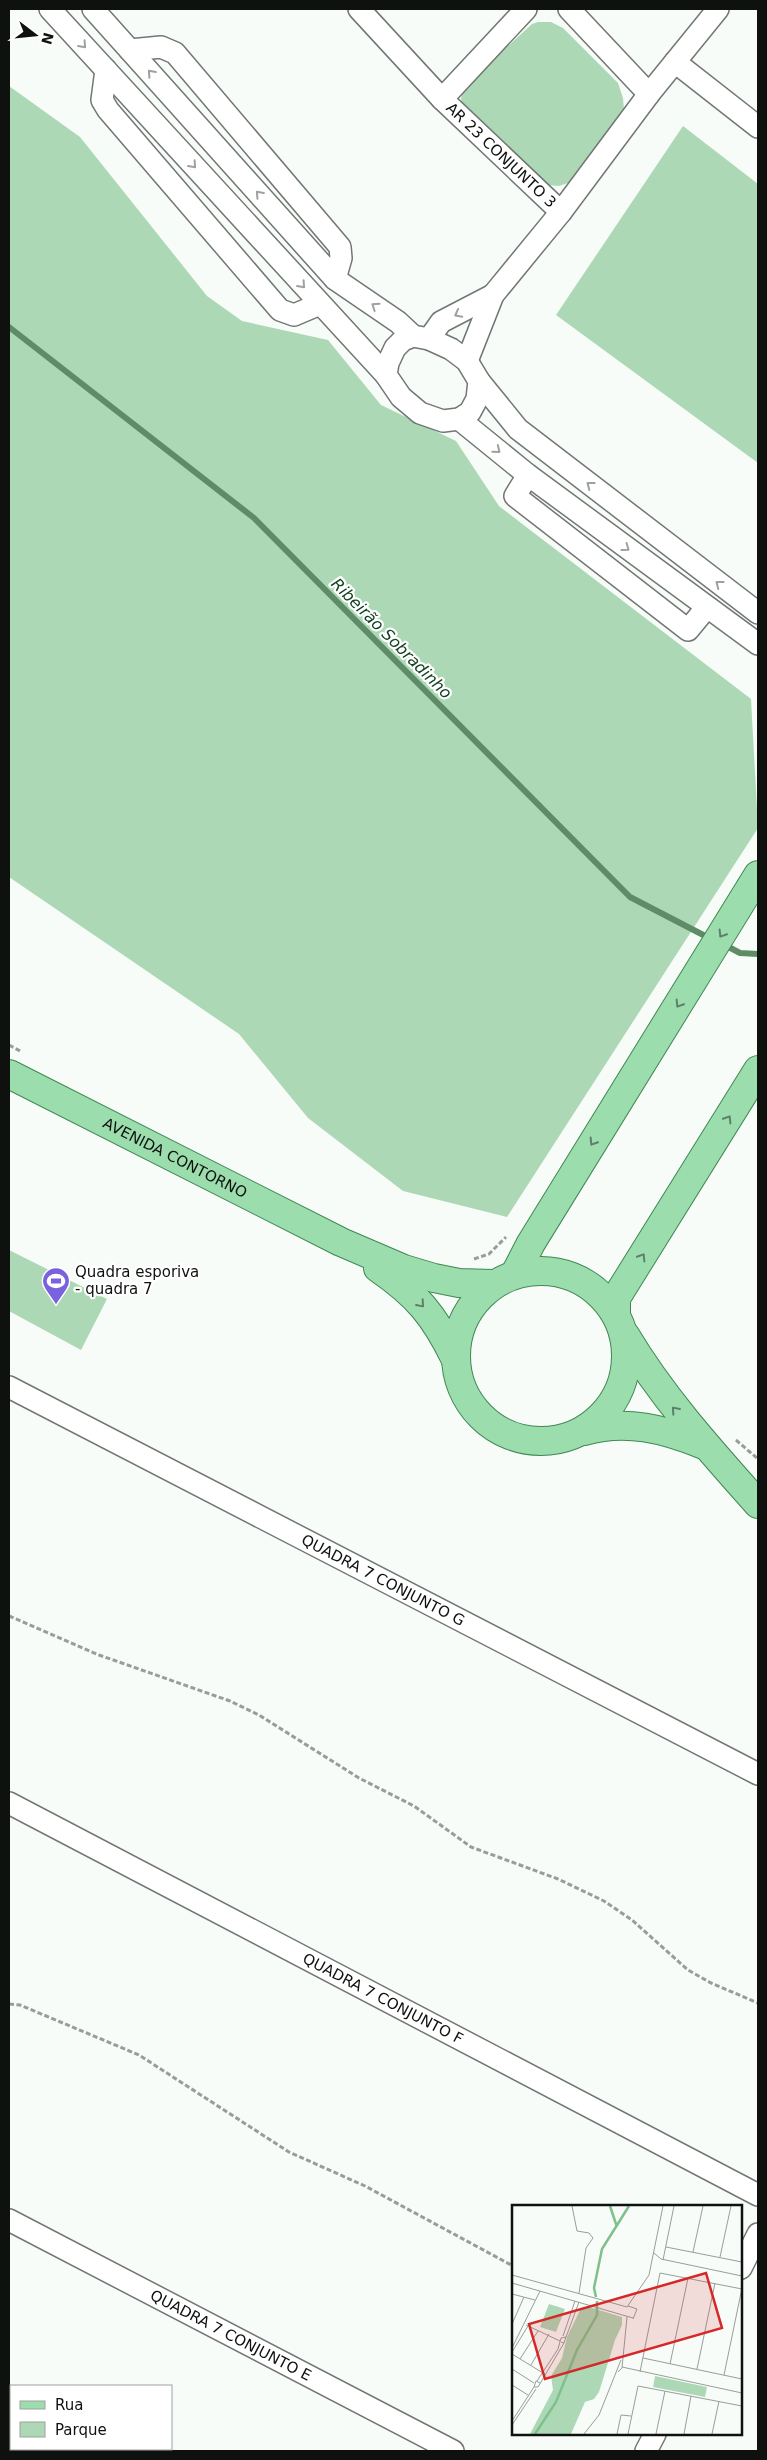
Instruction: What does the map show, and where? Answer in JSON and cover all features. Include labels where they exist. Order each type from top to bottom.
[{"type":"main road","points":[[708,1446],[679,1435],[633,1425],[603,1426],[554,1441],[525,1440],[498,1431],[475,1412],[460,1387],[455,1358],[459,1330],[472,1304],[504,1279],[531,1243],[758,875]]},
{"type":"main road","points":[[582,1431],[604,1413],[620,1389],[626,1360],[618,1314],[758,1070]]},
{"type":"main road","name":"AVENIDA CONTORNO","points":[[9,1074],[341,1242],[404,1269],[459,1283],[504,1279]]},
{"type":"main road","name":"AVENIDA CONTORNO","points":[[341,1242],[418,1299],[442,1331],[455,1358]]},
{"type":"main road","points":[[504,1279],[538,1270],[561,1272],[583,1280],[602,1295],[618,1314],[661,1392],[758,1504]]},
{"type":"street","points":[[50,9],[386,375],[400,397],[420,413],[443,421],[458,419],[470,412],[477,400],[479,380]]},
{"type":"street","points":[[94,9],[335,279],[421,338],[451,348],[467,361],[479,380],[518,429],[758,613]]},
{"type":"street","name":"AR 23 CONJUNTO 3","points":[[359,9],[442,99],[560,212]]},
{"type":"street","name":"AR 23 CONJUNTO 3","points":[[442,99],[526,9]]},
{"type":"street","points":[[569,9],[649,94]]},
{"type":"street","points":[[467,361],[493,295],[560,212],[649,94],[718,9]]},
{"type":"street","points":[[130,50],[161,47],[175,53],[340,247],[341,258],[335,279]]},
{"type":"street","points":[[675,62],[758,127]]},
{"type":"street","points":[[106,70],[102,100],[108,110],[280,310],[294,314],[320,304]]},
{"type":"street","points":[[386,375],[388,363],[395,348],[403,340],[421,338],[442,322],[493,295]]},
{"type":"street","points":[[458,419],[528,475],[758,644]]},
{"type":"street","points":[[528,475],[515,496],[688,630],[707,607]]},
{"type":"street","name":"QUADRA 7 CONJUNTO G","points":[[9,1387],[758,1774]]},
{"type":"street","name":"QUADRA 7 CONJUNTO F","points":[[9,1803],[758,2195]]},
{"type":"street","name":"QUADRA 7 CONJUNTO E","points":[[9,2220],[453,2451]]},
{"type":"street","points":[[742,2266],[758,2234]]},
{"type":"street","points":[[646,2451],[654,2435]]},
{"type":"path","points":[[9,1045],[26,1054]]},
{"type":"path","points":[[466,1262],[489,1254],[514,1229],[531,1243],[536,1254],[601,1283],[618,1314]]},
{"type":"path","points":[[9,1616],[99,1655],[221,1697],[259,1716],[359,1778],[414,1806],[470,1847],[558,1879],[604,1901],[632,1920],[688,1970],[711,1983],[758,2003]]},
{"type":"path","points":[[9,2004],[20,2005],[139,2055],[289,2152],[365,2186],[512,2265]]},
{"type":"green space","points":[[551,22],[563,28],[618,83],[623,98],[624,110],[571,182],[559,186],[548,185],[464,109],[461,99],[463,87],[532,24]]},
{"type":"green space","points":[[9,86],[80,137],[207,296],[242,321],[328,340],[381,405],[456,441],[499,506],[751,699],[758,828],[507,1217],[403,1191],[308,1118],[239,1034],[9,877]]},
{"type":"green space","points":[[683,126],[758,184],[758,463],[556,315]]},
{"type":"green space","name":"Quadra esporiva - quadra 7","points":[[9,1250],[107,1299],[81,1350],[9,1311]]},
{"type":"waterway","name":"Ribeirão Sobradinho","points":[[9,327],[254,518],[630,897],[711,939]]},
{"type":"waterway","name":"Ribeirão Sobradinho","points":[[723,944],[740,953],[758,954]]},
{"type":"place","name":"Quadra esporiva - quadra 7","points":[[56,1305]]}]
